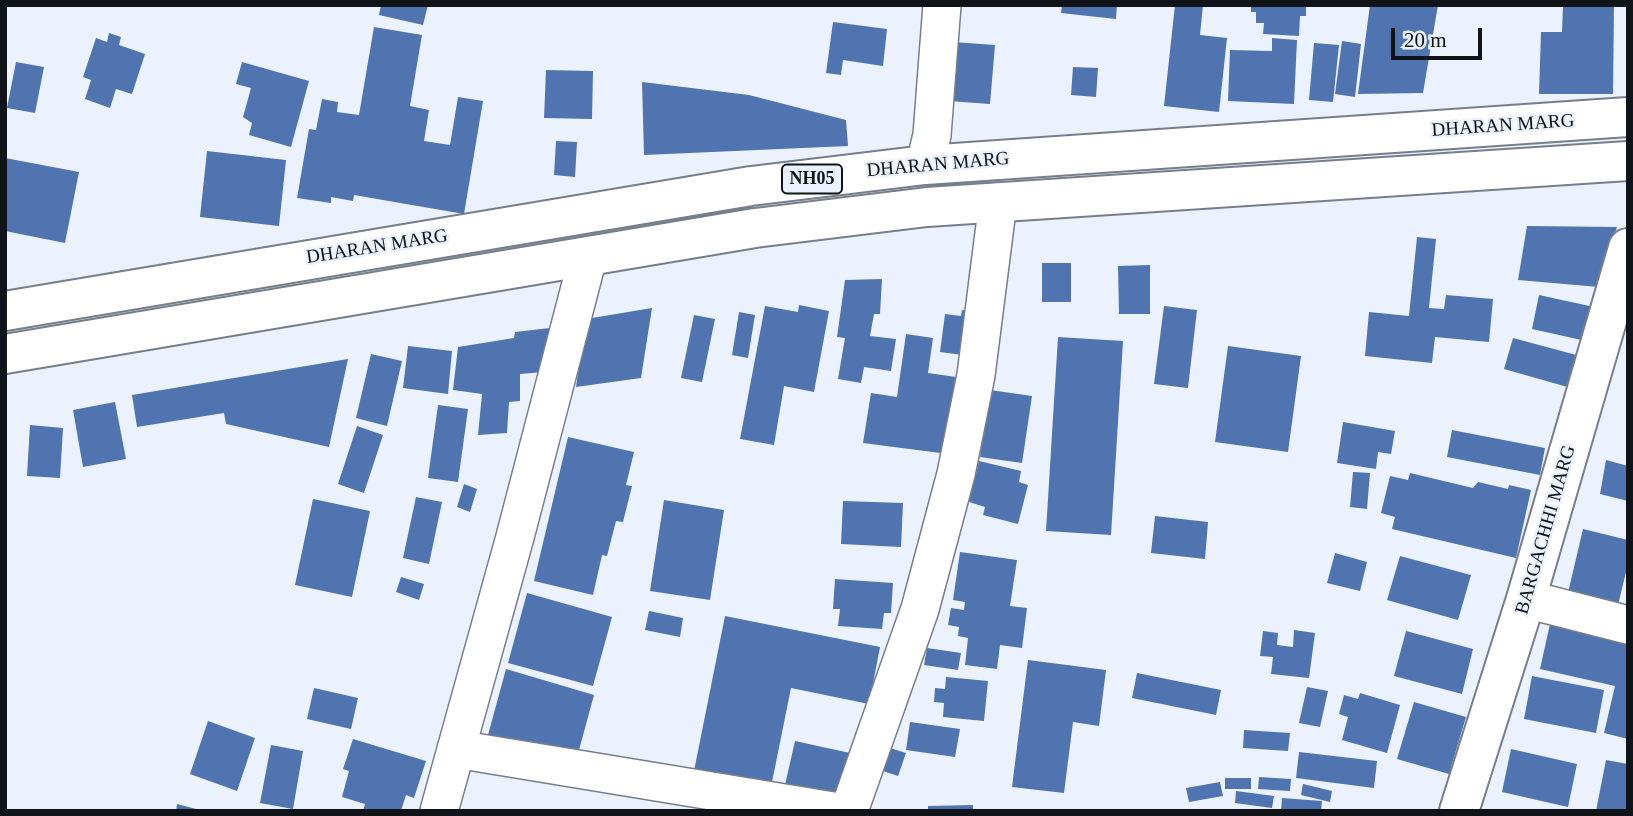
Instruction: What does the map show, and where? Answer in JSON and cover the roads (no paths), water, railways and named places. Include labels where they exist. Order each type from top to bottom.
[{"type":"main road","name":"DHARAN MARG","points":[[5,311],[751,186],[925,165],[1628,117]]},
{"type":"main road","name":"NH05","points":[[5,354],[408,284],[755,228],[927,207],[1628,161]]},
{"type":"main road","name":"BARGACHHI MARG","points":[[1459,811],[1526,600],[1628,248]]},
{"type":"street","points":[[925,165],[932,135],[942,5]]},
{"type":"street","points":[[849,811],[920,609],[956,474],[976,375],[998,202]]},
{"type":"street","points":[[439,811],[515,537],[587,257]]},
{"type":"street","points":[[1526,600],[1628,625]]},
{"type":"street","points":[[456,750],[833,811]]}]
